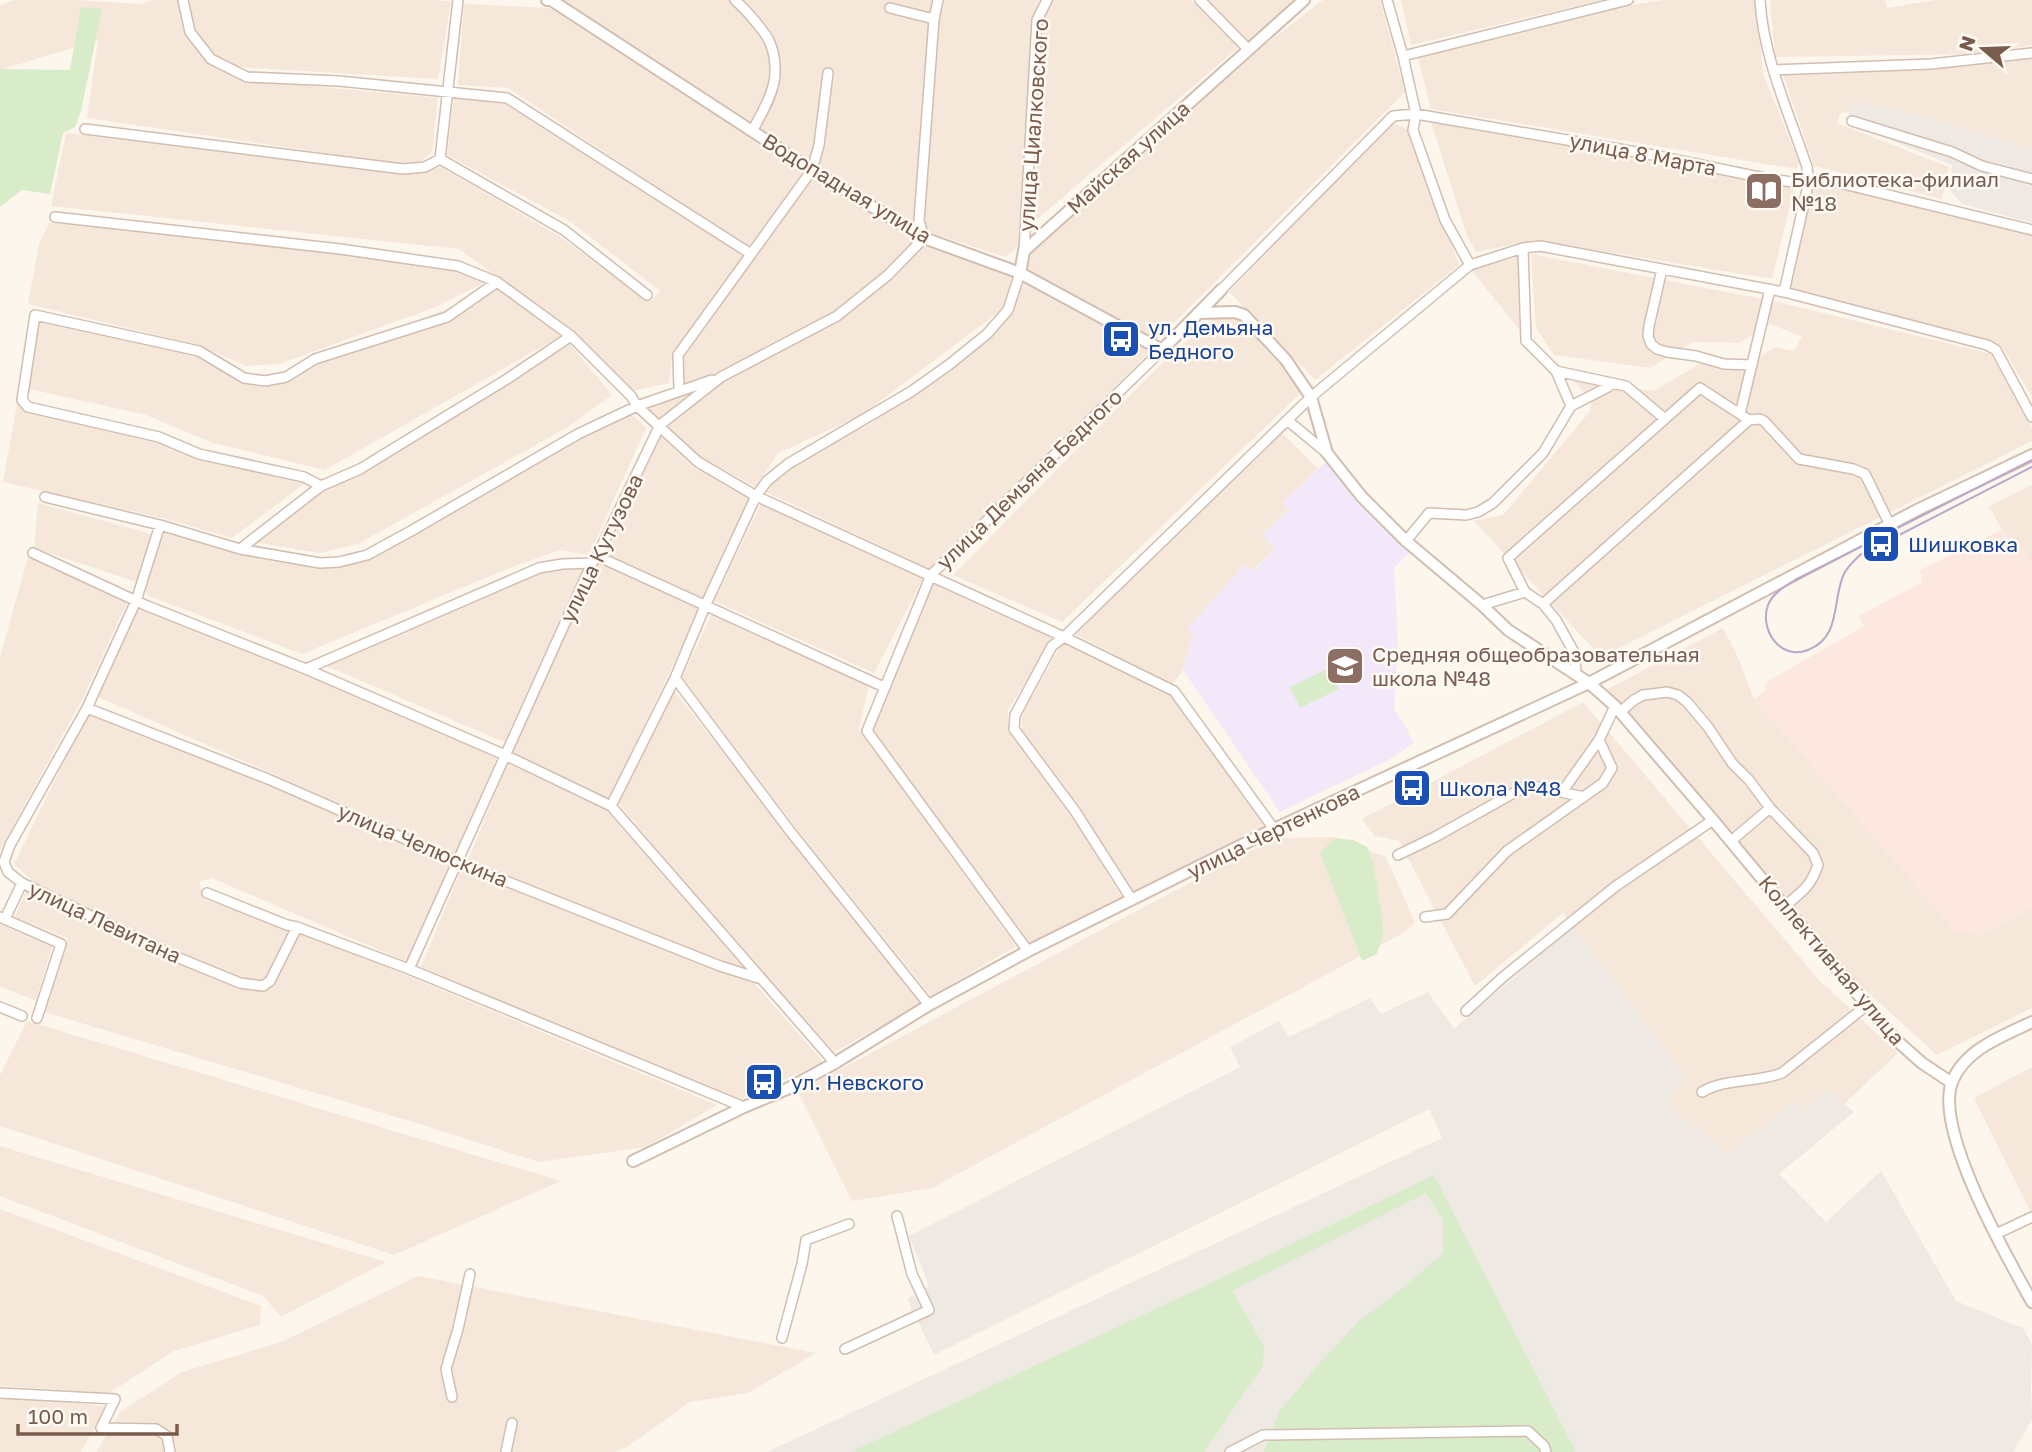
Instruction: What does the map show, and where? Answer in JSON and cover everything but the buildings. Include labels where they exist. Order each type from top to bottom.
[{"type":"street","points":[[183,0],[190,32],[211,59],[247,77],[339,81],[507,98],[751,254]]},
{"type":"street","points":[[440,159],[458,0]]},
{"type":"street","name":"Водопадная улица","points":[[547,0],[551,0],[813,170],[924,237],[1020,273],[1162,350]]},
{"type":"street","points":[[735,0],[770,42],[775,67],[774,84],[752,131]]},
{"type":"street","points":[[924,237],[919,221],[934,19],[938,0]]},
{"type":"street","name":"улица Циалковского","points":[[1024,251],[1037,20],[1047,0]]},
{"type":"street","points":[[1200,0],[1248,49]]},
{"type":"street","name":"Майская улица","points":[[1024,251],[1304,0]]},
{"type":"street","points":[[1387,0],[1416,114],[1413,130],[1445,220],[1470,265]]},
{"type":"street","points":[[1403,56],[1628,0]]},
{"type":"street","points":[[1760,0],[1761,25],[1807,167],[1809,181],[1784,292]]},
{"type":"street","points":[[890,8],[934,19]]},
{"type":"street","points":[[1774,70],[1931,64],[2032,53]]},
{"type":"street","points":[[679,391],[678,355],[813,170],[819,145],[828,73]]},
{"type":"street","name":"улица 8 Марта","points":[[1416,114],[1648,154],[1764,178],[1799,183],[1823,179],[2032,230]]},
{"type":"street","name":"улица Демьяна Бедного","points":[[1028,951],[867,731],[931,575],[1162,350],[1393,116],[1416,114]]},
{"type":"street","points":[[1852,121],[1952,152],[1982,166],[2032,179]]},
{"type":"street","points":[[86,129],[403,169],[425,167],[440,159]]},
{"type":"street","points":[[440,159],[564,230],[647,295]]},
{"type":"street","points":[[55,217],[340,249],[458,266],[497,282],[570,336],[631,396],[637,406],[698,462],[757,496],[1064,637],[1174,691],[1274,829]]},
{"type":"street","name":"улица Кутузова","points":[[409,969],[594,559],[660,425],[721,377],[837,316],[888,275],[924,237]]},
{"type":"street","points":[[1132,900],[1075,811],[1014,729],[1015,715],[1021,703],[1052,646],[1311,397],[1470,265],[1523,248],[1540,246],[1784,292],[1987,345],[1996,350],[2032,417]]},
{"type":"street","points":[[1523,248],[1526,341],[1556,371],[1572,406]]},
{"type":"street","points":[[611,806],[674,678],[757,496],[767,481],[788,464],[912,391],[987,334],[1008,310],[1024,251]]},
{"type":"street","points":[[1662,269],[1649,327],[1651,344],[1667,352],[1724,364],[1752,365]]},
{"type":"street","points":[[321,486],[304,477],[199,454],[159,437],[28,407],[22,400],[35,315],[199,351],[244,378],[265,381],[286,377],[315,359],[447,317],[497,282]]},
{"type":"street","points":[[1740,414],[1770,289]]},
{"type":"street","points":[[1198,313],[1235,312],[1244,315],[1286,360],[1311,397],[1327,453]]},
{"type":"street","points":[[240,549],[321,486],[360,469],[507,379],[570,336]]},
{"type":"street","points":[[1556,371],[1626,386],[1665,419]]},
{"type":"street","points":[[45,497],[160,525],[240,549],[320,563],[339,562],[367,555],[578,434],[637,406],[721,377]]},
{"type":"street","points":[[1406,541],[1429,513],[1466,515],[1478,512],[1493,503],[1543,453],[1572,406],[1612,383]]},
{"type":"street","points":[[1576,675],[1575,654],[1556,620],[1543,604],[1525,592],[1508,558],[1700,388],[1749,420]]},
{"type":"street","points":[[1287,420],[1327,453]]},
{"type":"street","points":[[1543,604],[1749,420],[1764,421],[1799,458],[1866,474],[1890,525]]},
{"type":"street","name":"Коллективная улица","points":[[1327,453],[1362,497],[1406,541],[1508,630],[1590,683],[1618,709],[1895,1039],[1922,1063],[1952,1083]]},
{"type":"street","name":"улица Чертенкова","points":[[633,1161],[835,1063],[929,1005],[1028,951],[1274,829],[1590,683],[1890,525],[2032,455]]},
{"type":"street","points":[[0,841],[10,845],[87,708],[136,601],[160,525]]},
{"type":"street","points":[[33,553],[136,601],[306,669],[505,755],[611,806],[835,1063]]},
{"type":"street","points":[[306,669],[539,568],[594,559],[706,604],[884,687]]},
{"type":"street","points":[[1482,605],[1525,592]]},
{"type":"street","points":[[674,678],[790,831],[929,1005]]},
{"type":"street","points":[[1562,792],[1618,709],[1643,695],[1667,692],[1678,695],[1699,715],[1732,763],[1770,808],[1813,853],[1818,865],[1814,876],[1808,887],[1785,906]]},
{"type":"street","name":"улица Челюскина","points":[[87,708],[268,779],[458,862],[720,966],[760,979]]},
{"type":"street","points":[[1425,917],[1447,914],[1507,851],[1603,783],[1612,768],[1599,740]]},
{"type":"street","points":[[1398,855],[1528,785],[1584,797]]},
{"type":"street","points":[[1731,841],[1770,808]]},
{"type":"street","points":[[1466,1011],[1503,977],[1616,886],[1713,820]]},
{"type":"street","name":"улица Левитана","points":[[10,845],[4,862],[8,872],[22,883],[138,939],[240,983],[263,986],[270,981],[298,927]]},
{"type":"street","points":[[22,883],[3,918],[61,944],[37,1018]]},
{"type":"street","points":[[207,893],[409,969],[744,1107]]},
{"type":"street","points":[[1702,1091],[1710,1087],[1770,1078],[1782,1073],[1866,1006]]},
{"type":"street","points":[[0,1007],[22,1016]]},
{"type":"street","points":[[2032,1022],[1983,1045],[1965,1063],[1952,1083],[1949,1110],[1959,1153],[1996,1234],[2032,1302]]},
{"type":"street","points":[[845,1349],[929,1310],[912,1273],[897,1216]]},
{"type":"street","points":[[1996,1234],[2032,1217]]},
{"type":"street","points":[[782,1338],[806,1240],[849,1224]]},
{"type":"street","points":[[452,1397],[446,1369],[470,1274]]},
{"type":"street","points":[[0,1393],[115,1399],[101,1428],[156,1429],[167,1436],[170,1452]]},
{"type":"street","points":[[506,1452],[512,1423]]},
{"type":"street","points":[[1230,1452],[1263,1435],[1528,1431],[1544,1446],[1546,1452]]},
{"type":"shaded area","points":[[14,0],[141,4],[152,0],[451,2],[438,79],[237,67],[238,79],[438,98],[432,152],[421,161],[401,164],[87,118],[98,40],[0,70],[0,6]]},
{"type":"shaded area","points":[[563,0],[1039,0],[1033,18],[1019,246],[1005,257],[916,228]]},
{"type":"shaded area","points":[[1051,0],[1191,0],[1239,47],[1035,221],[1042,18]]},
{"type":"shaded area","points":[[1207,0],[1295,0],[1248,41]]},
{"type":"shaded area","points":[[1323,0],[1380,0],[1405,92],[1156,341],[1028,271],[1029,253],[1254,53]]},
{"type":"shaded area","points":[[1401,0],[1602,0],[1411,45]]},
{"type":"shaded area","points":[[1663,0],[1756,0],[1763,74],[1799,162],[1797,169],[1431,109],[1418,57],[1620,7]]},
{"type":"shaded area","points":[[1770,0],[1885,0],[1887,8],[1935,0],[2032,0],[2032,45],[1978,54],[1775,57]]},
{"type":"shaded area","points":[[464,4],[552,8],[757,138],[803,173],[750,249],[508,88],[458,85]]},
{"type":"shaded area","points":[[2032,55],[2032,170],[1850,112],[1840,113],[1837,123],[1949,167],[1942,199],[1814,166],[1780,66],[1978,64]]},
{"type":"shaded area","points":[[454,97],[505,104],[744,256],[672,356],[669,383],[633,391],[574,333],[459,249],[51,206],[66,133],[409,174],[441,167],[559,236],[650,302],[660,291],[571,222],[447,155]]},
{"type":"shaded area","points":[[1853,101],[1919,115],[2032,150],[2032,223],[1962,204],[1950,190],[1952,165],[1846,122]]},
{"type":"shaded area","points":[[1430,119],[1648,161],[1796,181],[1772,279],[1534,240],[1476,252],[1467,236]]},
{"type":"shaded area","points":[[1393,122],[1408,130],[1459,265],[1315,380],[1229,292]]},
{"type":"shaded area","points":[[813,178],[914,240],[883,274],[834,313],[721,372],[683,386],[683,357]]},
{"type":"shaded area","points":[[1825,179],[2032,234],[2032,397],[2001,345],[1785,288],[1806,183]]},
{"type":"shaded area","points":[[49,223],[338,247],[457,264],[488,281],[433,308],[279,364],[246,366],[198,345],[28,304],[39,244]]},
{"type":"shaded area","points":[[925,245],[1014,278],[1004,308],[860,416],[778,453],[756,487],[702,458],[646,407],[724,381],[840,320],[892,279]]},
{"type":"shaded area","points":[[1531,254],[1778,302],[1991,354],[2032,429],[2032,441],[1601,657],[1474,521],[1503,515],[1590,411],[1591,401],[1573,380],[1654,391],[1699,364],[1745,365],[1775,347],[1794,351],[1802,337],[1771,324],[1739,343],[1693,342],[1650,368],[1554,355],[1536,328]]},
{"type":"shaded area","points":[[1518,257],[1519,329],[1471,270]]},
{"type":"shaded area","points":[[1023,279],[1151,351],[930,569],[766,492],[786,461],[869,425],[1012,313]]},
{"type":"shaded area","points":[[499,288],[561,336],[325,470],[210,442],[146,415],[25,388],[38,320],[195,353],[243,374],[277,377]]},
{"type":"shaded area","points":[[1228,305],[1308,386],[1062,622],[953,575],[1163,362]]},
{"type":"shaded area","points":[[570,344],[612,395],[568,427],[358,544],[319,553],[248,541],[331,482]]},
{"type":"shaded area","points":[[17,404],[147,433],[187,450],[301,471],[311,479],[232,538],[166,519],[3,482]]},
{"type":"shaded area","points":[[627,408],[646,428],[589,555],[559,550],[302,654],[149,596],[144,590],[164,531],[319,566],[368,550]]},
{"type":"shaded area","points":[[1280,431],[1318,469],[1282,503],[1289,510],[1262,535],[1275,549],[1252,571],[1246,565],[1188,629],[1193,633],[1183,670],[1172,685],[1070,631]]},
{"type":"shaded area","points":[[660,436],[694,468],[755,496],[705,599],[606,553]]},
{"type":"shaded area","points":[[1327,461],[1413,549],[1394,568],[1398,641],[1394,710],[1413,743],[1392,758],[1280,812],[1183,670],[1193,633],[1187,629],[1245,564],[1253,571],[1275,549],[1262,535],[1289,510],[1282,503]]},
{"type":"shaded area","points":[[2032,485],[2032,565],[2022,547],[2002,530],[1989,506]]},
{"type":"shaded area","points":[[762,502],[924,577],[874,673],[714,601]]},
{"type":"shaded area","points":[[38,503],[152,534],[136,582],[34,548]]},
{"type":"shaded area","points":[[2002,530],[2022,547],[2032,565],[2032,907],[1981,936],[1955,931],[1754,699],[1765,691],[1766,682],[1864,626],[1859,616],[1922,582],[1920,570]]},
{"type":"shaded area","points":[[28,557],[129,598],[84,696],[0,850],[0,657]]},
{"type":"shaded area","points":[[598,561],[701,607],[608,800],[512,753]]},
{"type":"shaded area","points":[[562,564],[582,570],[504,742],[319,663]]},
{"type":"shaded area","points":[[934,582],[1054,636],[1008,710],[1008,731],[1070,813],[1122,897],[1028,945],[872,730],[883,683]]},
{"type":"shaded area","points":[[139,602],[302,667],[497,758],[455,854],[98,697]]},
{"type":"shaded area","points":[[712,614],[869,684],[859,729],[1016,946],[931,996],[800,833],[682,677]]},
{"type":"shaded area","points":[[1723,628],[1754,699],[1831,786],[1981,936],[2032,907],[2032,1008],[1937,1055],[1838,965],[1606,690]]},
{"type":"shaded area","points":[[1064,640],[1171,695],[1267,826],[1134,895],[1076,805],[1022,731],[1022,714]]},
{"type":"shaded area","points":[[674,690],[922,1004],[834,1052],[765,978],[619,804]]},
{"type":"shaded area","points":[[1583,702],[1820,981],[1898,1053],[1844,1104],[1827,1091],[1805,1109],[1795,1102],[1729,1153],[1666,1104],[1686,1078],[1563,913],[1475,986],[1399,841],[1375,836],[1362,819]]},
{"type":"shaded area","points":[[90,708],[452,865],[407,962],[212,878],[199,882],[204,900],[286,925],[717,1105],[646,1147],[539,1162],[44,1012],[68,938],[15,917],[31,879],[14,864]]},
{"type":"shaded area","points":[[508,763],[604,808],[747,971],[468,860]]},
{"type":"shaded area","points":[[1334,837],[1386,857],[1415,922],[1405,932],[932,1188],[852,1201],[798,1092],[1276,838]]},
{"type":"shaded area","points":[[461,870],[755,984],[823,1062],[739,1100],[421,967]]},
{"type":"shaded area","points":[[0,924],[52,947],[36,1001],[0,986]]},
{"type":"shaded area","points":[[1573,927],[1686,1078],[1666,1104],[1729,1153],[1795,1102],[1805,1109],[1827,1091],[1854,1112],[1779,1174],[1826,1222],[1881,1171],[1956,1301],[2023,1328],[2032,1344],[2032,1420],[2013,1452],[767,1452],[1442,1138],[1429,1109],[934,1355],[907,1299],[929,1286],[909,1236],[1240,1067],[1230,1047],[1279,1021],[1289,1037],[1370,998],[1381,1014],[1428,992],[1454,1029]]},
{"type":"shaded area","points":[[27,1021],[561,1181],[394,1255],[0,1126],[0,1075]]},
{"type":"shaded area","points":[[2032,1067],[2032,1215],[1974,1098]]},
{"type":"shaded area","points":[[0,1146],[386,1262],[281,1317],[263,1296],[0,1196]]},
{"type":"shaded area","points":[[0,1209],[261,1306],[260,1325],[174,1351],[109,1393],[0,1386]]},
{"type":"shaded area","points":[[418,1276],[816,1353],[748,1393],[690,1402],[627,1447],[615,1452],[96,1452],[121,1411],[182,1372],[281,1342]]},
{"type":"shaded area","points":[[0,1396],[108,1407],[80,1452],[0,1452]]},
{"type":"green space","points":[[81,7],[102,9],[81,111],[75,127],[63,133],[50,194],[22,190],[0,207],[0,69],[70,70]]},
{"type":"green space","points":[[1329,668],[1339,689],[1300,708],[1290,687]]},
{"type":"green space","points":[[1335,838],[1353,840],[1367,847],[1373,862],[1383,933],[1377,954],[1362,961],[1320,853]]},
{"type":"green space","points":[[1434,1175],[1576,1452],[1264,1452],[1279,1412],[1317,1366],[1360,1320],[1403,1288],[1443,1253],[1443,1220],[1426,1193],[1232,1291],[1264,1346],[1263,1366],[1204,1452],[851,1452],[1198,1289]]},
{"type":"tram line","points":[[2032,460],[1783,588],[1770,601],[1766,614],[1769,633],[1774,641],[1789,651],[1798,652],[1819,644],[1831,628],[1844,573],[1860,555],[2032,467]]},
{"type":"place","name":"Библиотека-филиал №18","points":[[1764,191]]},
{"type":"place","name":"ул. Демьяна Бедного","points":[[1121,339]]},
{"type":"place","name":"Шишковка","points":[[1881,544]]},
{"type":"place","name":"Средняя общеобразовательная школа №48","points":[[1345,666]]},
{"type":"place","name":"Школа №48","points":[[1412,788]]},
{"type":"place","name":"ул. Невского","points":[[764,1082]]}]
